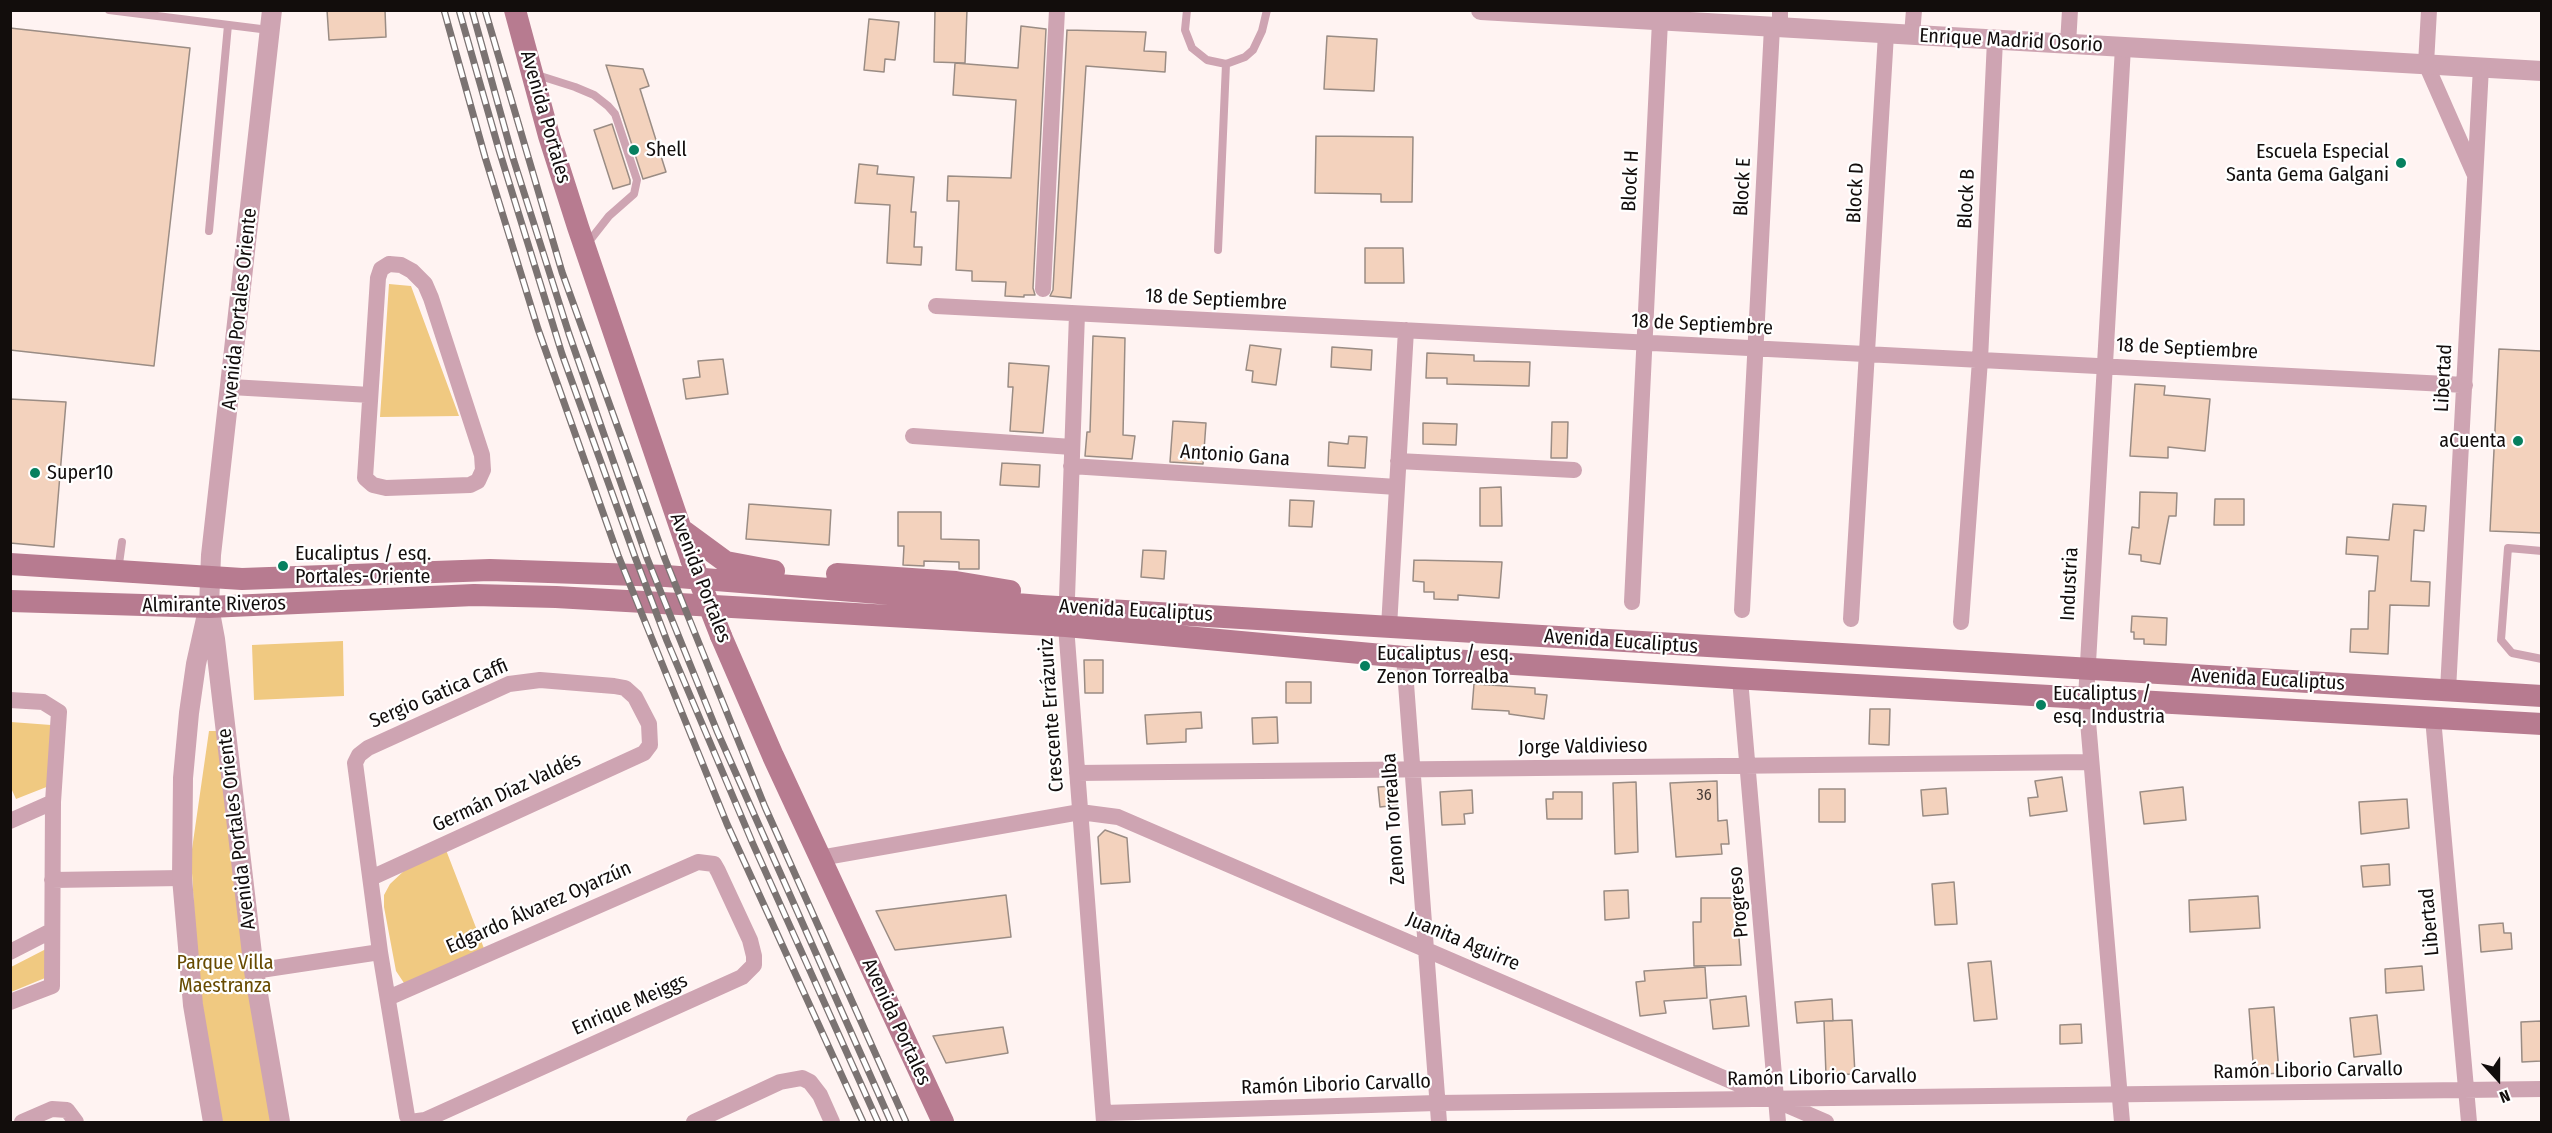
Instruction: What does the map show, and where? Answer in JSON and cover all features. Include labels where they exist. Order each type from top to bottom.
[{"type":"main road","name":"Avenida Portales","points":[[515,10],[585,247],[691,559],[721,636],[820,858],[943,1122]]},
{"type":"main road","points":[[680,528],[726,562],[737,565],[775,571],[956,582],[1009,590],[1041,606]]},
{"type":"main road","name":"Almirante Riveros","points":[[10,564],[118,573],[275,579],[408,571],[490,570],[666,576]]},
{"type":"main road","name":"Avenida Eucaliptus","points":[[666,576],[1041,606],[1066,616],[1404,657],[1740,679],[2541,724]]},
{"type":"main road","name":"Almirante Riveros","points":[[10,601],[209,607],[474,595],[669,604]]},
{"type":"main road","name":"Avenida Eucaliptus","points":[[669,604],[1389,627],[2541,696]]},
{"type":"street","points":[[1044,289],[1058,10]]},
{"type":"street","name":"Enrique Madrid Osorio","points":[[1481,10],[1591,14],[1660,21],[1777,22],[1886,34],[2541,71]]},
{"type":"street","points":[[1912,35],[1914,10]]},
{"type":"street","points":[[2068,44],[2070,10]]},
{"type":"street","points":[[2428,10],[2426,64],[2476,179]]},
{"type":"street","name":"Avenida Portales Oriente","points":[[271,20],[209,577],[209,607],[254,971],[280,1122]]},
{"type":"street","name":"Block H","points":[[1632,602],[1660,21]]},
{"type":"street","name":"Block E","points":[[1742,610],[1777,22]]},
{"type":"street","name":"Block D","points":[[1851,619],[1886,34]]},
{"type":"street","name":"Block B","points":[[1960,622],[1980,360],[1995,40]]},
{"type":"street","name":"Industria","points":[[2122,47],[2086,669],[2089,762],[2122,1122]]},
{"type":"street","name":"Libertad","points":[[2448,690],[2481,68]]},
{"type":"street","points":[[389,264],[401,265],[425,284],[431,298],[482,455],[483,471],[478,481],[470,485],[386,488],[374,485],[365,478],[370,395],[378,278],[381,269],[389,264]]},
{"type":"street","name":"18 de Septiembre","points":[[936,306],[2465,385]]},
{"type":"street","name":"Crescente Errázuriz","points":[[1077,314],[1066,616],[1104,1118]]},
{"type":"street","points":[[1389,627],[1406,330]]},
{"type":"street","points":[[231,387],[370,395]]},
{"type":"street","points":[[913,436],[1072,447]]},
{"type":"street","points":[[1398,461],[1574,470]]},
{"type":"street","name":"Antonio Gana","points":[[1071,466],[1397,487]]},
{"type":"street","name":"Avenida Portales Oriente","points":[[209,607],[198,653],[189,713],[183,778],[182,878],[193,1005],[213,1122]]},
{"type":"street","name":"Zenon Torrealba","points":[[1404,657],[1424,947],[1439,1122]]},
{"type":"street","name":"Progreso","points":[[1740,679],[1778,1122]]},
{"type":"street","name":"Sergio Gatica Caffi","points":[[371,878],[356,764],[359,755],[368,748],[491,691],[520,681],[540,680],[625,688],[643,709],[651,736]]},
{"type":"street","points":[[10,700],[44,702],[59,712],[53,802],[52,986],[10,1002]]},
{"type":"street","points":[[189,713],[206,710],[224,717]]},
{"type":"street","name":"Libertad","points":[[2433,718],[2469,1122]]},
{"type":"street","name":"Germán Díaz Valdés","points":[[371,878],[644,753],[650,745],[651,736]]},
{"type":"street","name":"Jorge Valdivieso","points":[[1077,773],[2089,762]]},
{"type":"street","points":[[10,820],[53,802]]},
{"type":"street","name":"Juanita Aguirre","points":[[820,858],[1080,812],[1118,817],[1826,1122]]},
{"type":"street","name":"Edgardo Álvarez Oyarzún","points":[[388,998],[683,868],[707,861]]},
{"type":"street","name":"Enrique Meiggs","points":[[410,1122],[425,1120],[742,977],[750,971],[754,965],[750,940],[718,871],[714,864],[707,861]]},
{"type":"street","points":[[52,880],[182,878]]},
{"type":"street","points":[[371,878],[380,952],[407,1116],[410,1122]]},
{"type":"street","points":[[10,952],[51,931]]},
{"type":"street","points":[[254,971],[380,952]]},
{"type":"street","points":[[694,1122],[780,1082],[802,1078],[810,1082],[820,1095],[832,1122]]},
{"type":"street","name":"Ramón Liborio Carvallo","points":[[1104,1118],[1437,1103],[2541,1089]]},
{"type":"street","points":[[22,1122],[52,1109],[72,1116]]},
{"type":"lane","points":[[109,10],[228,25],[271,20]]},
{"type":"lane","points":[[1187,10],[1185,30],[1192,48],[1207,60],[1226,64],[1245,57],[1253,50],[1262,31],[1267,10]]},
{"type":"lane","points":[[209,231],[228,25]]},
{"type":"lane","points":[[1218,250],[1226,64]]},
{"type":"lane","points":[[532,73],[594,95],[608,106],[615,114],[637,180],[634,194],[609,216],[585,247]]},
{"type":"lane","points":[[118,573],[122,542]]},
{"type":"lane","points":[[2541,551],[2508,548],[2501,640],[2512,653],[2541,659]]},
{"type":"green space","points":[[389,284],[411,286],[459,416],[380,417]]},
{"type":"green space","points":[[343,641],[344,696],[254,700],[252,645]]},
{"type":"green space","points":[[11,722],[51,725],[49,786],[16,799],[11,788]]},
{"type":"green space","name":"Parque Villa Maestranza","points":[[209,731],[221,731],[272,1122],[221,1122],[198,976],[191,856]]},
{"type":"green space","points":[[446,850],[485,951],[404,983],[396,971],[384,907],[384,895],[390,884],[407,868]]},
{"type":"green space","points":[[46,949],[45,978],[11,992],[11,967]]},
{"type":"building","points":[[327,10],[385,10],[386,37],[329,40]]},
{"type":"building","points":[[935,10],[967,10],[965,63],[934,62]]},
{"type":"building","points":[[869,19],[899,22],[895,60],[885,59],[884,72],[864,70]]},
{"type":"building","points":[[1021,26],[1046,29],[1033,288],[1035,295],[1024,295],[1024,297],[1005,296],[1006,282],[972,281],[972,271],[956,270],[959,201],[947,201],[948,176],[1011,178],[1016,100],[953,95],[955,63],[1018,68]]},
{"type":"building","points":[[10,28],[190,48],[154,366],[10,350]]},
{"type":"building","points":[[1067,30],[1146,32],[1144,51],[1166,52],[1165,72],[1086,66],[1071,298],[1050,296],[1053,290]]},
{"type":"building","points":[[1327,36],[1377,39],[1374,91],[1324,89]]},
{"type":"building","points":[[606,65],[643,69],[649,86],[640,89],[666,172],[643,179]]},
{"type":"building","points":[[612,124],[630,180],[630,184],[613,189],[594,130]]},
{"type":"building","points":[[1316,136],[1413,137],[1412,202],[1381,202],[1381,194],[1315,193]]},
{"type":"building","points":[[859,164],[878,166],[877,174],[914,177],[911,212],[916,212],[914,247],[922,247],[921,265],[887,263],[890,205],[855,203]]},
{"type":"building","points":[[1365,248],[1403,248],[1404,283],[1365,283]]},
{"type":"building","points":[[1093,336],[1125,338],[1123,435],[1135,436],[1132,459],[1085,456],[1087,432],[1090,432]]},
{"type":"building","points":[[1250,345],[1281,349],[1276,385],[1252,382],[1253,371],[1246,370]]},
{"type":"building","points":[[1332,347],[1372,350],[1371,370],[1331,367]]},
{"type":"building","name":"aCuenta","points":[[2499,349],[2541,351],[2541,533],[2490,531]]},
{"type":"building","points":[[1427,353],[1474,355],[1474,361],[1530,362],[1529,386],[1447,384],[1447,378],[1426,378]]},
{"type":"building","points":[[723,359],[728,394],[686,399],[683,379],[700,377],[698,361]]},
{"type":"building","points":[[1009,363],[1049,366],[1043,433],[1010,431],[1013,387],[1008,387]]},
{"type":"building","points":[[2135,384],[2165,386],[2164,395],[2210,399],[2205,451],[2168,447],[2168,458],[2130,456]]},
{"type":"building","name":"Super10","points":[[10,399],[66,402],[54,547],[10,543]]},
{"type":"building","points":[[1173,421],[1206,423],[1203,464],[1170,462]]},
{"type":"building","points":[[1552,422],[1568,422],[1567,458],[1551,458]]},
{"type":"building","points":[[1423,423],[1457,424],[1456,445],[1423,444]]},
{"type":"building","points":[[1349,436],[1367,437],[1365,468],[1328,466],[1329,442],[1348,444]]},
{"type":"building","points":[[1002,463],[1040,465],[1039,487],[1000,485]]},
{"type":"building","points":[[1501,487],[1502,526],[1480,526],[1480,488]]},
{"type":"building","points":[[2140,492],[2177,493],[2176,516],[2169,516],[2160,564],[2141,561],[2141,555],[2129,554],[2132,527],[2139,528]]},
{"type":"building","points":[[2215,499],[2244,499],[2244,525],[2214,525]]},
{"type":"building","points":[[1290,500],[1314,501],[1312,527],[1289,526]]},
{"type":"building","points":[[749,504],[831,510],[829,545],[746,539]]},
{"type":"building","points":[[2393,504],[2426,506],[2424,531],[2414,530],[2411,581],[2430,582],[2429,606],[2390,605],[2388,654],[2350,652],[2351,629],[2368,629],[2369,591],[2375,591],[2378,556],[2346,554],[2347,537],[2389,540]]},
{"type":"building","points":[[898,512],[941,512],[941,539],[979,540],[979,569],[959,569],[959,562],[924,561],[924,566],[903,565],[904,546],[898,546]]},
{"type":"building","points":[[1143,550],[1166,551],[1164,579],[1141,577]]},
{"type":"building","points":[[1414,560],[1502,562],[1499,598],[1458,595],[1458,600],[1434,599],[1434,592],[1424,592],[1424,582],[1413,581]]},
{"type":"building","points":[[2132,616],[2167,618],[2166,645],[2144,644],[2144,639],[2134,639],[2134,632],[2131,632]]},
{"type":"building","points":[[1084,660],[1103,660],[1103,693],[1085,693]]},
{"type":"building","points":[[1286,682],[1311,682],[1311,703],[1286,703]]},
{"type":"building","points":[[1474,684],[1535,688],[1535,694],[1547,695],[1544,719],[1509,714],[1509,711],[1472,709]]},
{"type":"building","points":[[1870,709],[1890,709],[1889,745],[1869,744]]},
{"type":"building","points":[[1201,712],[1202,728],[1186,729],[1186,742],[1147,744],[1145,715]]},
{"type":"building","points":[[1277,717],[1278,743],[1253,744],[1252,718]]},
{"type":"building","points":[[2062,777],[2067,811],[2030,816],[2028,798],[2038,797],[2035,781]]},
{"type":"building","points":[[1717,781],[1718,821],[1727,820],[1729,844],[1721,844],[1722,854],[1676,857],[1670,783]]},
{"type":"building","points":[[1636,782],[1638,852],[1615,854],[1613,783]]},
{"type":"building","points":[[1394,786],[1397,805],[1380,807],[1378,787]]},
{"type":"building","points":[[2183,787],[2186,820],[2144,824],[2140,792]]},
{"type":"building","points":[[1946,788],[1948,814],[1923,816],[1921,790]]},
{"type":"building","points":[[1819,789],[1845,789],[1845,822],[1819,822]]},
{"type":"building","points":[[1472,790],[1473,813],[1464,814],[1465,824],[1442,825],[1440,792]]},
{"type":"building","points":[[1553,792],[1582,792],[1582,819],[1547,819],[1546,799],[1553,799]]},
{"type":"building","points":[[2407,799],[2409,828],[2361,834],[2359,802]]},
{"type":"building","points":[[1105,830],[1127,838],[1130,882],[1101,884],[1098,837]]},
{"type":"building","points":[[2389,864],[2390,885],[2363,887],[2361,866]]},
{"type":"building","points":[[1954,882],[1957,924],[1935,925],[1932,884]]},
{"type":"building","points":[[1628,890],[1629,918],[1605,920],[1604,891]]},
{"type":"building","points":[[1006,895],[1011,937],[895,950],[876,911]]},
{"type":"building","points":[[2258,896],[2260,928],[2190,932],[2189,900]]},
{"type":"building","points":[[1701,898],[1736,898],[1741,965],[1694,966],[1693,922],[1701,922]]},
{"type":"building","points":[[2503,923],[2504,933],[2511,933],[2512,949],[2481,952],[2479,925]]},
{"type":"building","points":[[1991,961],[1997,1019],[1974,1021],[1968,963]]},
{"type":"building","points":[[2422,966],[2424,990],[2386,993],[2385,969]]},
{"type":"building","points":[[1705,967],[1707,998],[1664,1001],[1666,1013],[1640,1016],[1636,982],[1645,981],[1644,971]]},
{"type":"building","points":[[1746,996],[1749,1026],[1713,1029],[1710,1000]]},
{"type":"building","points":[[1832,999],[1833,1021],[1852,1020],[1855,1074],[1826,1075],[1824,1021],[1797,1023],[1795,1002]]},
{"type":"building","points":[[2274,1007],[2279,1073],[2254,1075],[2249,1009]]},
{"type":"building","points":[[2377,1015],[2381,1054],[2354,1057],[2350,1018]]},
{"type":"building","points":[[2541,1021],[2541,1061],[2522,1062],[2521,1022]]},
{"type":"building","points":[[2081,1024],[2082,1043],[2060,1044],[2060,1025]]},
{"type":"building","points":[[1003,1027],[1008,1053],[946,1063],[933,1036]]},
{"type":"railway","points":[[444,10],[485,157],[538,329],[618,555],[727,824],[863,1122]]},
{"type":"railway","points":[[459,10],[499,150],[562,354],[635,557],[667,641],[753,844],[878,1122]]},
{"type":"railway","points":[[472,10],[513,158],[569,334],[647,558],[717,731],[891,1122]]},
{"type":"railway","points":[[485,10],[562,272],[665,559],[765,807],[906,1122]]},
{"type":"place","name":"Shell","points":[[634,150]]},
{"type":"place","name":"Escuela Especial Santa Gema Galgani","points":[[2401,163]]},
{"type":"place","name":"aCuenta","points":[[2518,441]]},
{"type":"place","name":"Super10","points":[[35,473]]},
{"type":"place","name":"Eucaliptus / esq. Portales-Oriente","points":[[283,566]]},
{"type":"place","name":"Eucaliptus / esq. Zenon Torrealba","points":[[1365,666]]},
{"type":"place","name":"Eucaliptus / esq. Industria","points":[[2041,705]]}]
